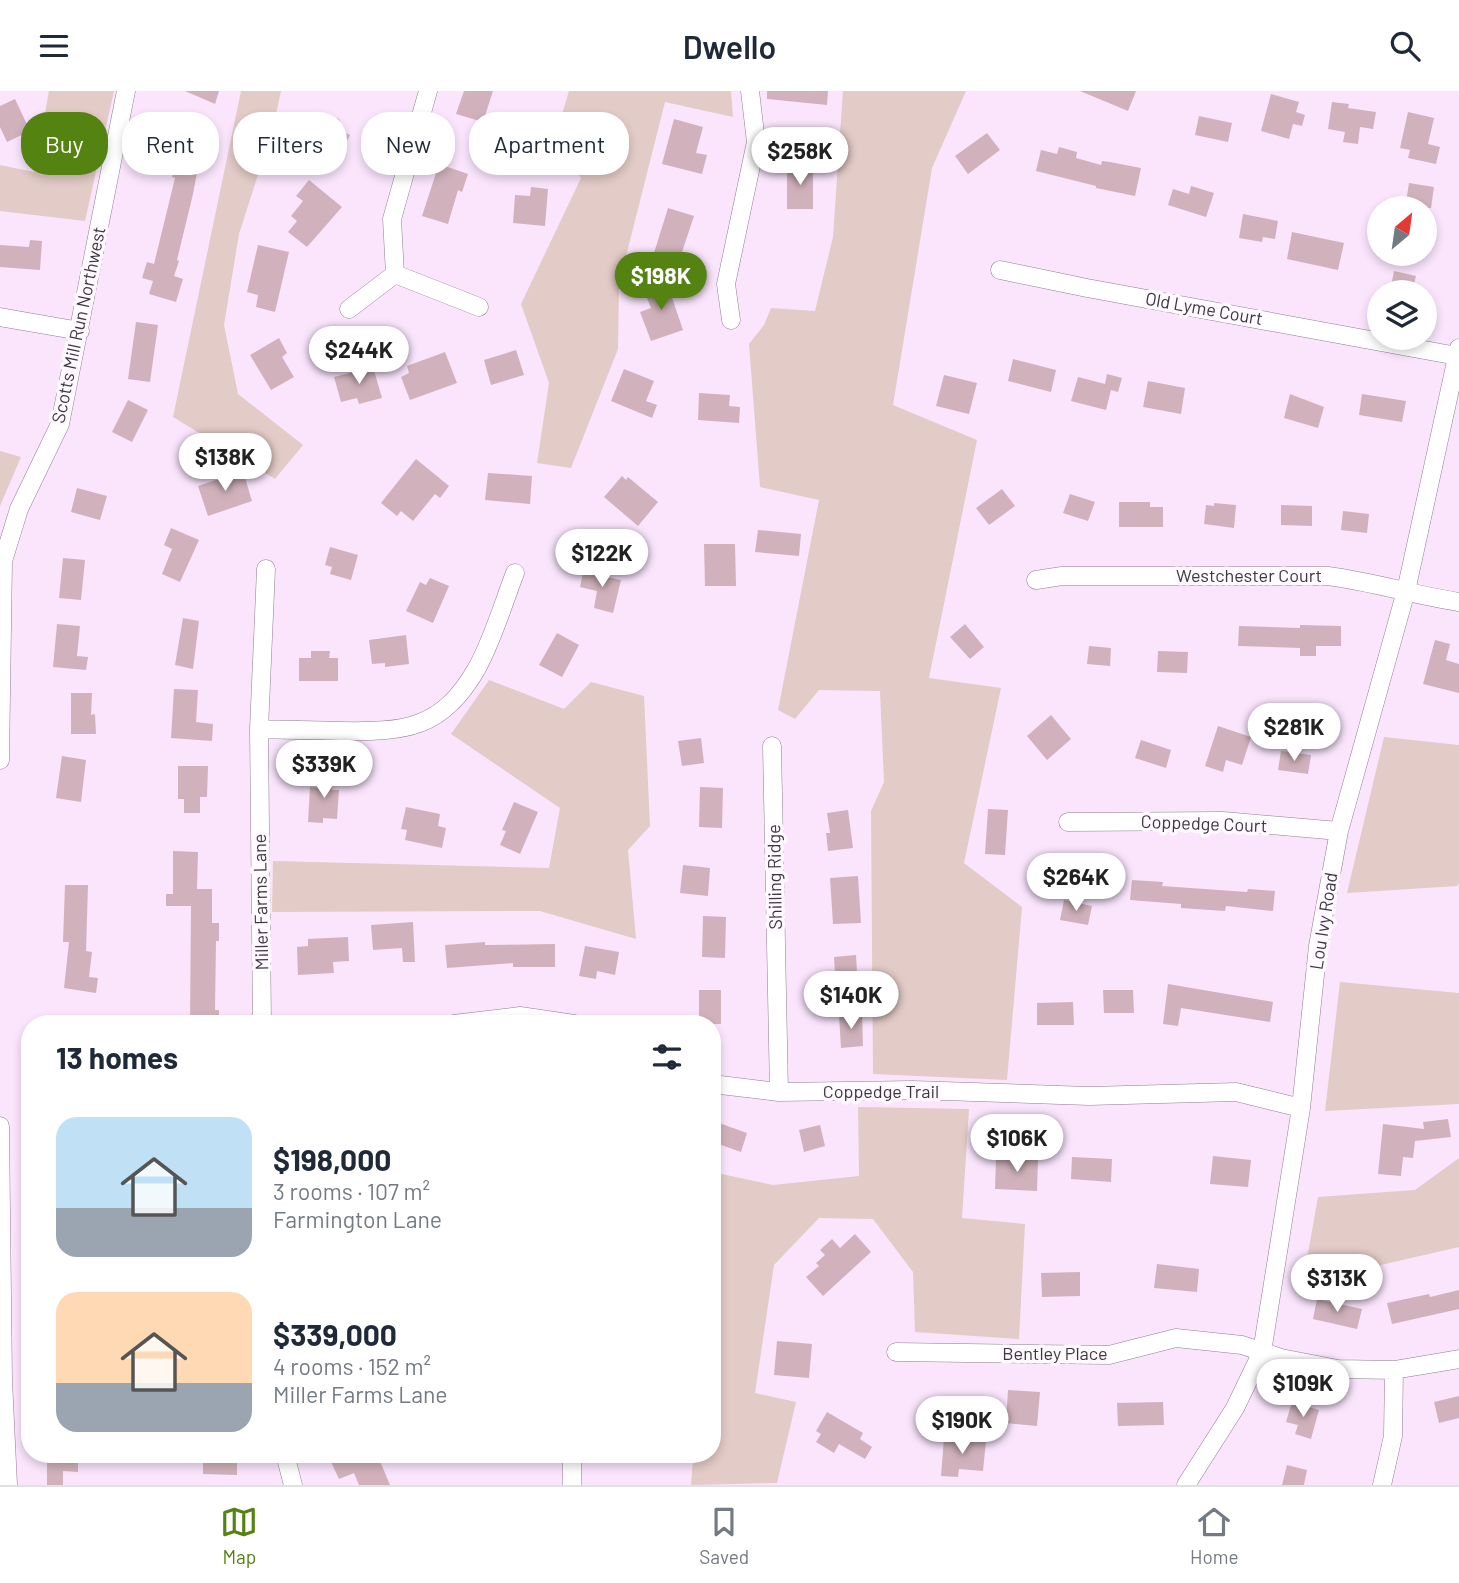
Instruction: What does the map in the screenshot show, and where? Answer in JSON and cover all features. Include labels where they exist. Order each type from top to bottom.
[{"type":"street","name":"Scotts Mill Run Northwest","points":[[0,760],[3,561],[19,509],[60,424],[126,91]]},
{"type":"street","points":[[396,274],[392,219],[428,91]]},
{"type":"street","points":[[731,320],[726,284],[756,142],[750,91]]},
{"type":"street","name":"Old Lyme Court","points":[[1000,270],[1409,346],[1458,352]]},
{"type":"street","points":[[396,274],[478,307]]},
{"type":"street","points":[[349,309],[396,274]]},
{"type":"street","points":[[0,317],[80,331]]},
{"type":"street","name":"Lou Ivy Road","points":[[1186,1485],[1235,1408],[1262,1352],[1301,1108],[1318,946],[1339,831],[1406,591],[1458,352]]},
{"type":"street","name":"Miller Farms Lane","points":[[262,1015],[259,729],[266,569]]},
{"type":"street","points":[[259,729],[382,732],[403,730],[422,723],[455,699],[468,684],[515,573]]},
{"type":"street","name":"Westchester Court","points":[[1037,580],[1062,576],[1328,576],[1366,581],[1427,597],[1459,601]]},
{"type":"street","name":"Shilling Ridge","points":[[772,746],[779,1092]]},
{"type":"street","name":"Coppedge Court","points":[[1068,822],[1223,821],[1339,831]]},
{"type":"street","name":"Coppedge Trail","points":[[721,1085],[779,1092],[913,1090],[1089,1096],[1236,1093],[1301,1108]]},
{"type":"street","points":[[0,1126],[2,1380],[8,1485]]},
{"type":"street","name":"Bentley Place","points":[[896,1352],[1109,1355],[1176,1338],[1242,1345],[1281,1358],[1338,1369],[1394,1370],[1459,1359]]},
{"type":"street","points":[[1382,1485],[1393,1436],[1394,1370]]},
{"type":"street","points":[[287,1463],[293,1485]]},
{"type":"street","points":[[572,1463],[572,1485]]},
{"type":"shaded area","points":[[49,91],[114,91],[108,118],[108,112],[45,112]]},
{"type":"shaded area","points":[[241,91],[281,91],[276,112],[237,112]]},
{"type":"shaded area","points":[[569,91],[731,91],[733,117],[665,102],[619,284],[618,349],[571,468],[537,463],[549,383],[521,304],[581,178],[579,175],[629,175],[629,112],[563,112]]},
{"type":"shaded area","points":[[843,91],[966,91],[932,168],[893,405],[977,440],[929,678],[1001,688],[964,863],[1022,907],[1007,1080],[873,1074],[871,811],[884,782],[880,691],[819,690],[795,719],[778,710],[819,500],[760,487],[749,344],[764,325],[771,308],[815,311],[833,237]]},
{"type":"shaded area","points":[[233,129],[233,175],[258,175],[239,234],[224,325],[238,394],[303,445],[275,479],[173,417]]},
{"type":"shaded area","points":[[0,165],[21,169],[21,175],[95,175],[85,221],[0,211]]},
{"type":"shaded area","points":[[0,451],[21,457],[0,506]]},
{"type":"shaded area","points":[[489,680],[564,709],[591,682],[644,696],[650,826],[628,850],[636,939],[540,911],[272,912],[273,861],[549,868],[560,808],[451,734]]},
{"type":"shaded area","points":[[1384,737],[1459,745],[1457,886],[1347,893]]},
{"type":"shaded area","points":[[1340,982],[1459,993],[1459,1104],[1325,1111]]},
{"type":"shaded area","points":[[858,1107],[969,1109],[962,1218],[1025,1224],[1019,1339],[915,1332],[913,1272],[873,1219],[819,1218],[774,1265],[755,1393],[796,1402],[777,1483],[691,1485],[693,1463],[721,1463],[721,1174],[773,1185],[859,1176]]},
{"type":"shaded area","points":[[1459,1158],[1459,1247],[1372,1267],[1307,1259],[1318,1197],[1415,1190]]},
{"type":"building","points":[[185,91],[219,91],[215,104]]},
{"type":"building","points":[[464,91],[493,91],[486,112],[469,112],[469,118],[456,114]]},
{"type":"building","points":[[767,91],[828,91],[827,105],[767,99]]},
{"type":"building","points":[[1080,91],[1136,91],[1128,111]]},
{"type":"building","points":[[1271,94],[1299,102],[1296,112],[1305,115],[1302,126],[1293,124],[1289,139],[1261,131]]},
{"type":"building","points":[[15,99],[21,112],[21,135],[7,142],[0,127],[0,106]]},
{"type":"building","points":[[1332,102],[1349,104],[1348,108],[1376,112],[1373,129],[1360,127],[1358,144],[1343,142],[1345,132],[1328,129]]},
{"type":"building","points":[[1408,112],[1434,118],[1428,144],[1440,147],[1436,164],[1408,158],[1410,150],[1400,148]]},
{"type":"building","points":[[1199,116],[1232,123],[1228,142],[1195,135]]},
{"type":"building","points":[[674,119],[703,127],[696,153],[707,155],[702,174],[662,164]]},
{"type":"building","points":[[987,133],[1000,150],[968,174],[955,156]]},
{"type":"building","points":[[1059,147],[1077,152],[1076,158],[1101,165],[1102,161],[1141,168],[1135,196],[1036,171],[1041,150],[1057,154]]},
{"type":"building","points":[[787,165],[813,165],[813,209],[787,209]]},
{"type":"building","points":[[455,170],[468,174],[462,192],[458,190],[448,224],[422,216],[435,175],[455,175]]},
{"type":"building","points":[[197,175],[174,276],[183,279],[176,302],[149,294],[153,281],[142,278],[147,262],[154,264],[175,178],[172,177]]},
{"type":"building","points":[[309,180],[342,207],[307,247],[288,232],[297,221],[291,216],[303,201],[296,196]]},
{"type":"building","points":[[1409,183],[1434,187],[1433,196],[1407,196]]},
{"type":"building","points":[[1191,186],[1214,193],[1206,217],[1168,205],[1173,189],[1189,194]]},
{"type":"building","points":[[531,187],[548,189],[545,226],[513,223],[515,195],[530,196]]},
{"type":"building","points":[[668,208],[694,216],[679,261],[654,253]]},
{"type":"building","points":[[1243,214],[1278,221],[1275,239],[1263,237],[1262,242],[1239,238]]},
{"type":"building","points":[[1292,232],[1344,243],[1338,270],[1287,259]]},
{"type":"building","points":[[30,240],[42,241],[40,270],[0,267],[0,245],[29,247]]},
{"type":"building","points":[[258,245],[289,252],[275,312],[256,307],[258,295],[247,292]]},
{"type":"building","points":[[1394,271],[1416,276],[1415,280],[1392,280]]},
{"type":"building","points":[[666,280],[683,330],[651,341],[640,312],[651,308],[643,288]]},
{"type":"building","points":[[136,322],[158,325],[150,382],[128,379]]},
{"type":"building","points":[[279,338],[287,353],[282,357],[294,377],[271,390],[250,355]]},
{"type":"building","points":[[516,350],[524,375],[491,385],[484,360]]},
{"type":"building","points":[[445,352],[457,383],[410,400],[401,377],[409,373],[407,366]]},
{"type":"building","points":[[1013,359],[1056,370],[1051,392],[1008,381]]},
{"type":"building","points":[[373,367],[382,398],[359,404],[357,398],[341,402],[334,377]]},
{"type":"building","points":[[624,369],[654,381],[646,401],[657,405],[652,418],[611,401]]},
{"type":"building","points":[[1107,374],[1122,378],[1118,392],[1111,390],[1106,410],[1071,401],[1078,377],[1105,384]]},
{"type":"building","points":[[944,375],[977,383],[969,414],[936,406]]},
{"type":"building","points":[[1148,381],[1185,388],[1181,414],[1143,407]]},
{"type":"building","points":[[699,393],[730,395],[729,406],[740,407],[739,423],[698,420]]},
{"type":"building","points":[[1290,394],[1324,407],[1318,428],[1284,418]]},
{"type":"building","points":[[1362,394],[1406,401],[1402,422],[1359,415]]},
{"type":"building","points":[[128,400],[148,410],[132,442],[112,432]]},
{"type":"building","points":[[416,459],[449,486],[440,498],[435,494],[413,521],[401,511],[397,516],[381,503]]},
{"type":"building","points":[[243,471],[252,501],[208,516],[198,486]]},
{"type":"building","points":[[488,473],[532,476],[530,504],[485,500]]},
{"type":"building","points":[[622,476],[626,480],[628,477],[658,502],[638,526],[604,497]]},
{"type":"building","points":[[77,488],[107,496],[100,520],[71,512]]},
{"type":"building","points":[[1002,489],[1015,506],[989,525],[976,508]]},
{"type":"building","points":[[1070,494],[1095,502],[1088,521],[1063,513]]},
{"type":"building","points":[[1119,502],[1150,502],[1150,507],[1163,507],[1163,527],[1119,527]]},
{"type":"building","points":[[1214,503],[1236,505],[1234,528],[1204,524],[1206,505],[1214,506]]},
{"type":"building","points":[[1281,505],[1312,506],[1312,526],[1281,525]]},
{"type":"building","points":[[1343,511],[1369,514],[1367,533],[1341,530]]},
{"type":"building","points":[[171,528],[199,540],[180,582],[162,574],[172,549],[164,545]]},
{"type":"building","points":[[758,530],[801,534],[799,556],[755,552]]},
{"type":"building","points":[[704,544],[735,544],[736,586],[705,586]]},
{"type":"building","points":[[330,547],[358,555],[351,580],[330,574],[332,567],[325,565]]},
{"type":"building","points":[[63,558],[85,560],[81,600],[59,598]]},
{"type":"building","points":[[584,568],[598,571],[597,575],[621,580],[613,613],[594,608],[597,591],[580,587]]},
{"type":"building","points":[[430,578],[449,586],[433,623],[406,611],[420,582],[426,585]]},
{"type":"building","points":[[183,618],[199,621],[193,669],[175,665]]},
{"type":"building","points":[[57,624],[80,626],[77,656],[88,657],[86,670],[53,667]]},
{"type":"building","points":[[965,624],[984,647],[970,659],[950,637]]},
{"type":"building","points":[[1300,625],[1341,626],[1341,646],[1316,646],[1316,656],[1300,656],[1300,648],[1238,646],[1239,626],[1300,628]]},
{"type":"building","points":[[557,633],[579,645],[562,677],[539,665]]},
{"type":"building","points":[[406,635],[409,664],[385,667],[385,663],[372,664],[369,640]]},
{"type":"building","points":[[1435,640],[1450,644],[1446,660],[1459,664],[1459,693],[1423,684]]},
{"type":"building","points":[[1089,646],[1111,648],[1110,666],[1087,664]]},
{"type":"building","points":[[311,651],[330,651],[329,658],[338,658],[338,681],[299,681],[299,658],[311,658]]},
{"type":"building","points":[[1158,651],[1188,652],[1187,673],[1157,672]]},
{"type":"building","points":[[174,689],[198,690],[196,722],[213,724],[212,741],[171,738]]},
{"type":"building","points":[[71,693],[92,693],[91,715],[95,714],[96,734],[71,734]]},
{"type":"building","points":[[1051,715],[1071,739],[1047,760],[1027,736]]},
{"type":"building","points":[[1218,726],[1251,737],[1242,765],[1226,760],[1223,772],[1205,766]]},
{"type":"building","points":[[701,738],[704,763],[682,766],[678,741]]},
{"type":"building","points":[[1141,740],[1171,750],[1166,768],[1135,758]]},
{"type":"building","points":[[1281,751],[1311,755],[1308,774],[1278,770]]},
{"type":"building","points":[[62,756],[86,760],[81,802],[56,798]]},
{"type":"building","points":[[178,766],[208,766],[207,797],[200,797],[200,813],[184,813],[184,799],[178,799]]},
{"type":"building","points":[[322,771],[333,772],[332,790],[339,790],[337,819],[323,818],[323,823],[308,822],[310,787],[320,788]]},
{"type":"building","points":[[700,787],[723,788],[722,828],[699,827]]},
{"type":"building","points":[[514,802],[538,812],[520,854],[500,845],[506,831],[502,830]]},
{"type":"building","points":[[406,807],[440,814],[438,826],[446,828],[442,848],[405,840],[407,830],[401,829]]},
{"type":"building","points":[[988,809],[1008,810],[1005,855],[985,854]]},
{"type":"building","points":[[848,810],[853,848],[828,851],[826,833],[830,833],[827,813]]},
{"type":"building","points":[[173,851],[198,852],[197,889],[212,889],[212,923],[219,923],[219,941],[216,941],[215,1010],[219,1010],[219,1015],[190,1015],[191,906],[166,906],[166,894],[173,894]]},
{"type":"building","points":[[683,865],[710,868],[708,896],[680,893]]},
{"type":"building","points":[[858,876],[861,923],[833,924],[830,878]]},
{"type":"building","points":[[1132,880],[1163,882],[1162,886],[1247,892],[1248,889],[1275,891],[1273,911],[1226,906],[1225,911],[1181,908],[1181,904],[1130,900]]},
{"type":"building","points":[[65,885],[88,885],[86,951],[92,952],[89,977],[98,978],[96,993],[64,988],[69,942],[63,942]]},
{"type":"building","points":[[1064,900],[1092,906],[1088,925],[1060,920]]},
{"type":"building","points":[[703,916],[726,917],[725,958],[702,957]]},
{"type":"building","points":[[413,922],[415,962],[403,962],[402,948],[373,950],[371,925]]},
{"type":"building","points":[[348,937],[349,961],[333,962],[334,973],[298,975],[297,947],[308,946],[308,939]]},
{"type":"building","points":[[485,942],[485,945],[555,944],[555,967],[513,967],[513,963],[447,968],[445,945]]},
{"type":"building","points":[[585,946],[619,952],[615,975],[597,971],[596,979],[579,976]]},
{"type":"building","points":[[856,955],[858,989],[836,990],[834,957]]},
{"type":"building","points":[[1168,984],[1273,1002],[1270,1022],[1181,1008],[1178,1026],[1163,1024]]},
{"type":"building","points":[[699,990],[721,990],[721,1015],[699,1015]]},
{"type":"building","points":[[1103,990],[1133,990],[1134,1013],[1104,1013]]},
{"type":"building","points":[[1073,1002],[1074,1025],[1037,1025],[1037,1003]]},
{"type":"building","points":[[862,1014],[863,1046],[841,1048],[839,1015]]},
{"type":"building","points":[[1448,1119],[1451,1137],[1415,1141],[1413,1158],[1403,1157],[1401,1176],[1378,1174],[1383,1124],[1424,1129],[1423,1122]]},
{"type":"building","points":[[721,1124],[747,1133],[741,1152],[721,1145]]},
{"type":"building","points":[[820,1125],[825,1146],[804,1152],[799,1130]]},
{"type":"building","points":[[1213,1156],[1251,1160],[1248,1187],[1210,1184]]},
{"type":"building","points":[[1072,1157],[1112,1159],[1111,1182],[1071,1179]]},
{"type":"building","points":[[996,1158],[1038,1159],[1037,1191],[995,1189]]},
{"type":"building","points":[[855,1234],[871,1252],[823,1296],[806,1277],[819,1266],[816,1263],[825,1255],[820,1250],[832,1239],[840,1248]]},
{"type":"building","points":[[1157,1264],[1199,1269],[1197,1292],[1154,1288]]},
{"type":"building","points":[[1080,1272],[1080,1296],[1042,1297],[1041,1273]]},
{"type":"building","points":[[1459,1290],[1459,1309],[1392,1324],[1387,1303]]},
{"type":"building","points":[[1317,1299],[1362,1309],[1357,1329],[1313,1319]]},
{"type":"building","points":[[777,1341],[812,1344],[809,1378],[774,1375]]},
{"type":"building","points":[[1008,1390],[1040,1392],[1037,1426],[1006,1423]]},
{"type":"building","points":[[1459,1396],[1459,1418],[1439,1423],[1434,1402]]},
{"type":"building","points":[[1163,1402],[1164,1425],[1118,1426],[1117,1403]]},
{"type":"building","points":[[1292,1402],[1319,1410],[1311,1439],[1295,1434],[1298,1425],[1286,1422]]},
{"type":"building","points":[[827,1412],[863,1433],[860,1439],[872,1447],[865,1459],[839,1444],[834,1453],[816,1442],[821,1434],[816,1431]]},
{"type":"building","points":[[944,1438],[986,1441],[983,1471],[959,1469],[958,1477],[941,1476]]},
{"type":"building","points":[[47,1463],[78,1463],[78,1472],[63,1471],[63,1485],[47,1485]]},
{"type":"building","points":[[203,1463],[237,1463],[237,1475],[203,1474]]},
{"type":"building","points":[[331,1463],[381,1463],[390,1485],[359,1485],[354,1473],[339,1479]]},
{"type":"building","points":[[1287,1465],[1307,1470],[1304,1485],[1282,1485]]}]
